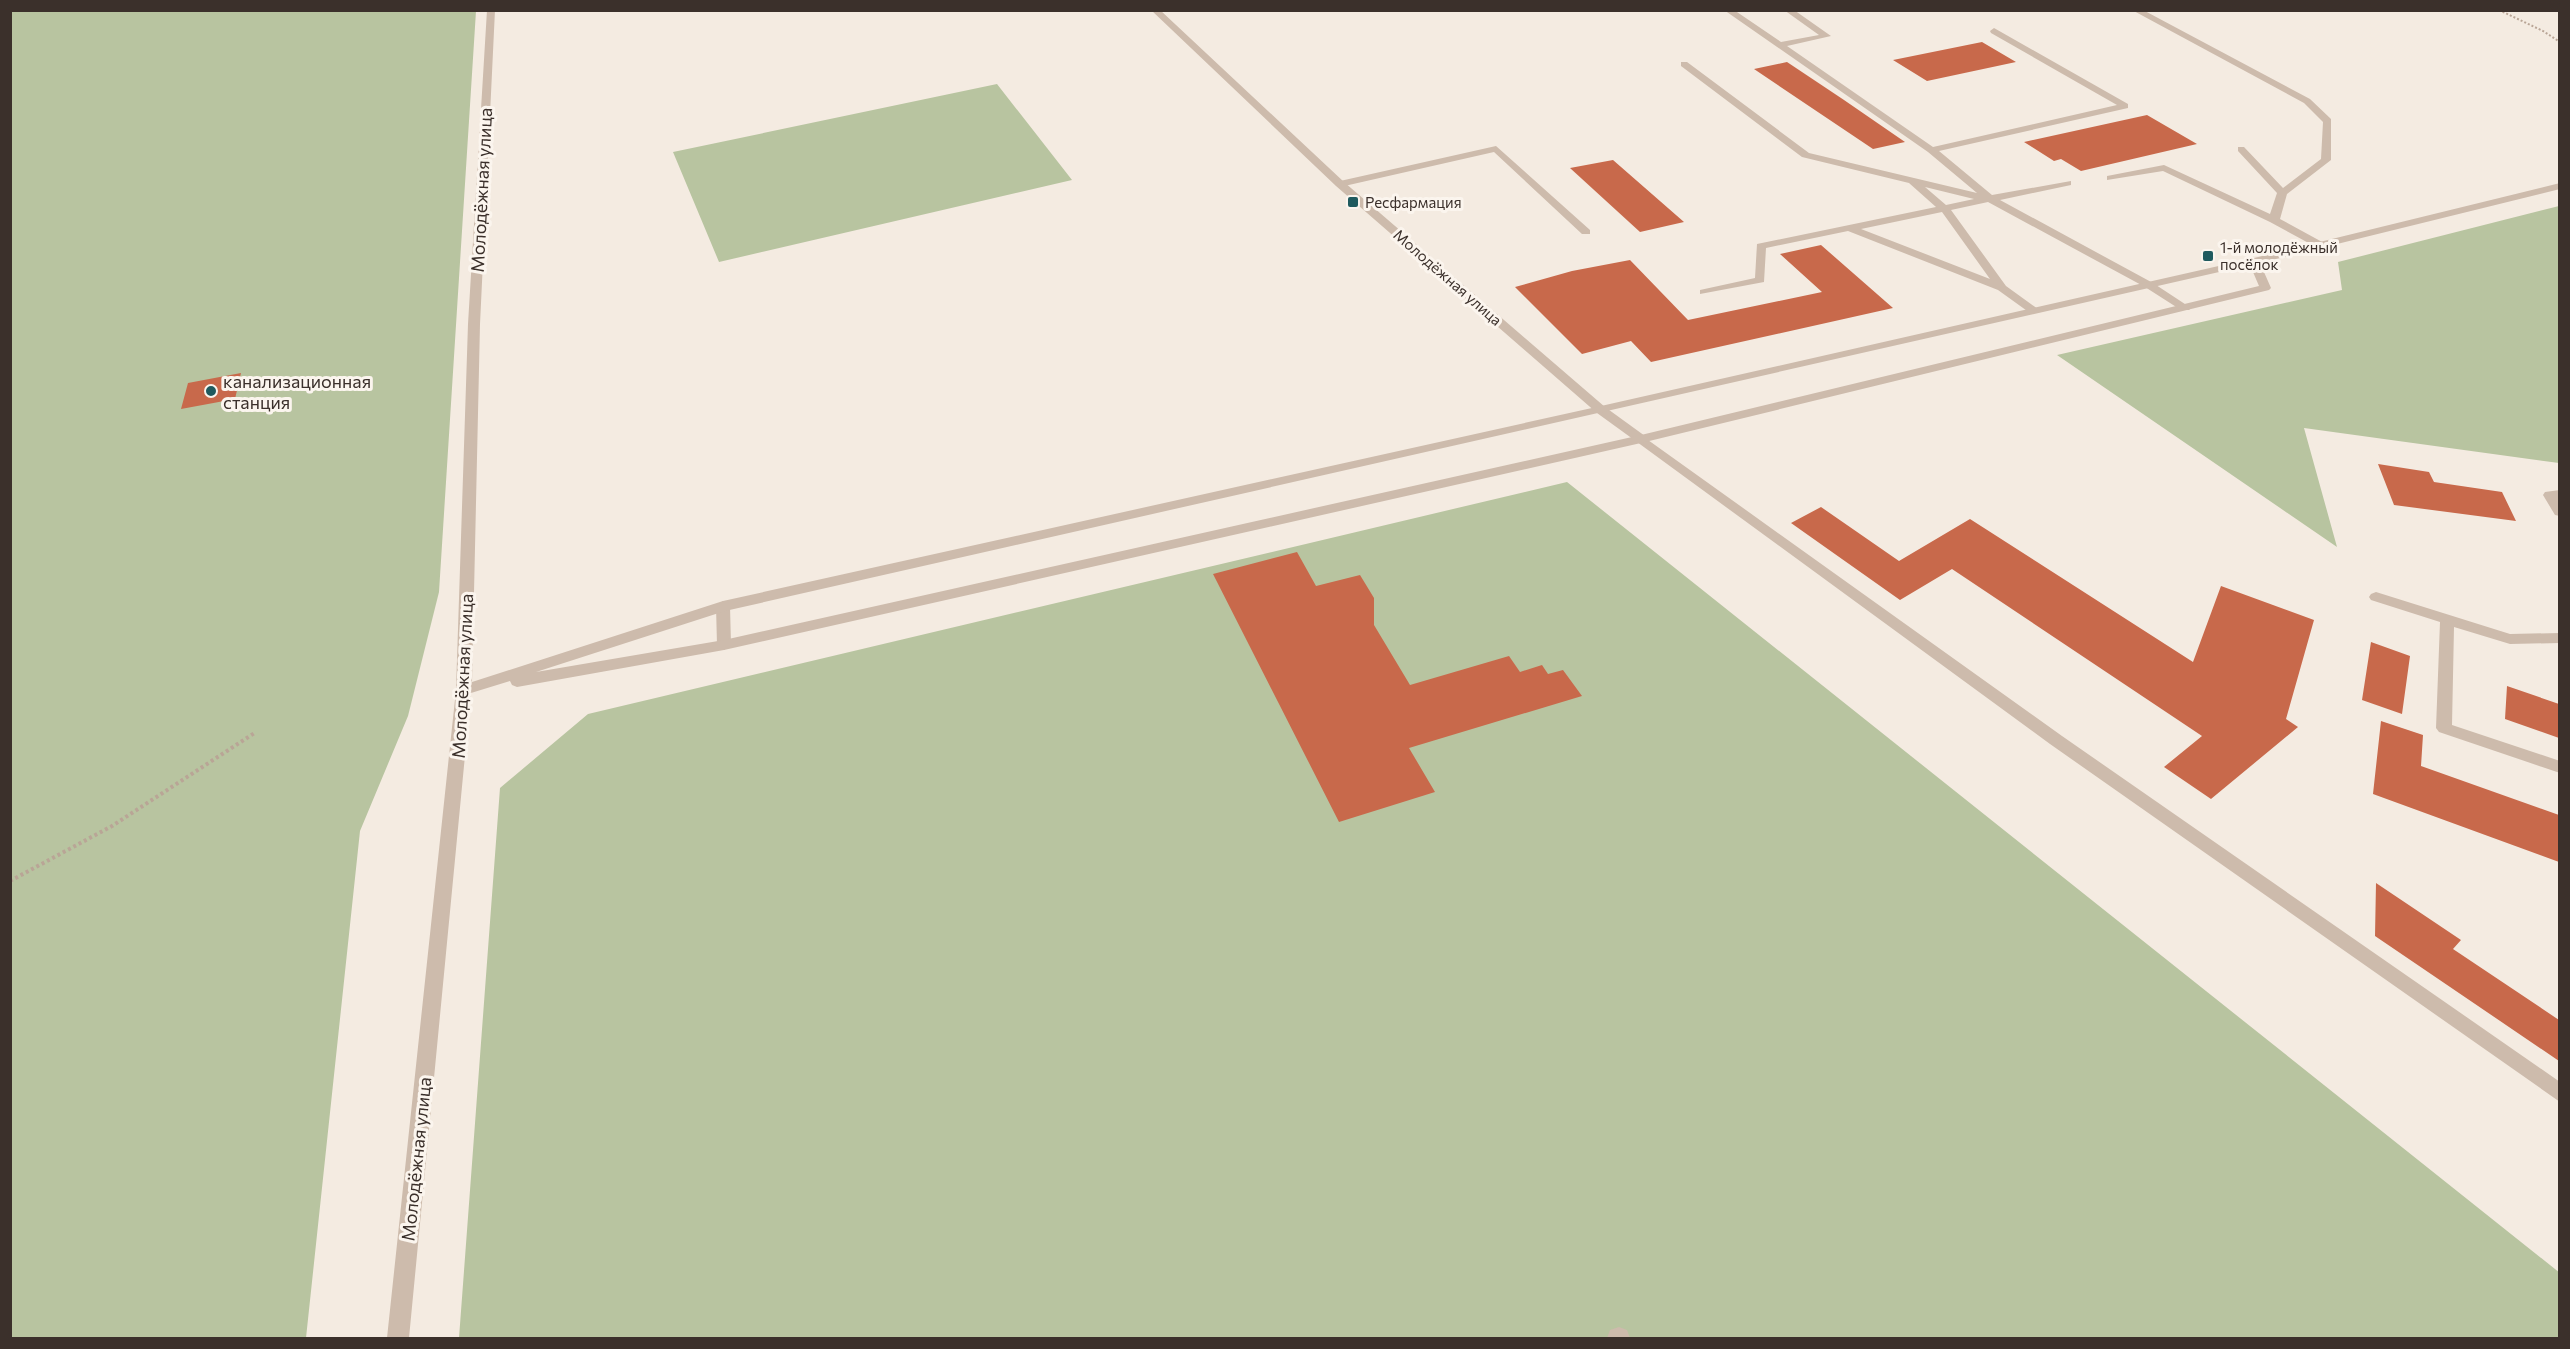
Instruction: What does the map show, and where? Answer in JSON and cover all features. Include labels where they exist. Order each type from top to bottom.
[{"type":"street","name":"Молодёжная улица","points":[[398,1338],[464,690],[474,324],[491,10]]},
{"type":"street","name":"Молодёжная улица","points":[[1155,10],[1340,184],[1601,410],[2056,740],[2559,1093]]},
{"type":"street","points":[[1728,10],[1931,150],[1990,199],[2149,285],[2185,308]]},
{"type":"street","points":[[1780,45],[1827,36],[1788,10]]},
{"type":"street","points":[[2136,10],[2307,101],[2328,120],[2326,160],[2283,193],[2274,220]]},
{"type":"street","points":[[1931,150],[2126,106],[1994,32]]},
{"type":"street","points":[[1684,64],[1806,155],[1990,199]]},
{"type":"street","points":[[1340,184],[1496,149],[1586,232]]},
{"type":"street","points":[[2241,149],[2283,193]]},
{"type":"street","points":[[2111,178],[2164,168],[2274,220],[2320,245]]},
{"type":"street","points":[[1909,179],[1945,209],[2002,288]]},
{"type":"street","points":[[1704,292],[1760,280],[1761,246],[2067,183]]},
{"type":"street","points":[[464,690],[723,606],[1601,410],[2254,261],[2559,186]]},
{"type":"street","points":[[1849,228],[2002,288],[2034,311]]},
{"type":"street","points":[[464,690],[724,645],[1641,439],[2265,288],[2254,261]]},
{"type":"street","points":[[2559,494],[2550,495],[2559,512]]},
{"type":"street","points":[[2376,597],[2510,639],[2559,638]]},
{"type":"street","points":[[723,606],[724,645]]},
{"type":"street","points":[[2447,620],[2444,728],[2559,767]]},
{"type":"path","points":[[2499,10],[2543,31],[2559,42]]},
{"type":"path","points":[[10,881],[112,826],[256,732]]},
{"type":"green space","points":[[10,11],[476,11],[439,592],[408,716],[360,831],[306,1338],[11,1338]]},
{"type":"green space","points":[[997,84],[1072,180],[719,262],[673,152]]},
{"type":"green space","points":[[2559,206],[2559,463],[2304,428],[2337,547],[2057,355],[2342,290],[2338,262]]},
{"type":"green space","points":[[1567,482],[2560,1273],[2559,1338],[459,1338],[500,788],[588,714]]},
{"type":"building","points":[[1982,42],[2016,62],[1927,81],[1893,60]]},
{"type":"building","points":[[1787,62],[1905,142],[1873,149],[1754,69]]},
{"type":"building","points":[[2147,115],[2197,144],[2081,171],[2061,159],[2054,161],[2024,142]]},
{"type":"building","points":[[1613,160],[1684,222],[1640,232],[1570,168]]},
{"type":"building","points":[[1821,245],[1893,308],[1651,362],[1631,341],[1582,354],[1515,287],[1572,271],[1630,260],[1688,320],[1822,292],[1780,254]]},
{"type":"building","name":"канализационная станция","points":[[241,373],[235,399],[181,409],[188,383]]},
{"type":"building","points":[[2378,464],[2429,472],[2434,482],[2502,492],[2516,521],[2394,505]]},
{"type":"building","points":[[1821,507],[1899,561],[1970,519],[2193,662],[2221,586],[2314,620],[2286,719],[2298,727],[2211,799],[2164,767],[2202,736],[1952,569],[1900,600],[1791,523]]},
{"type":"building","points":[[1297,552],[1316,586],[1360,575],[1374,598],[1374,625],[1410,685],[1509,656],[1520,672],[1542,665],[1548,674],[1563,670],[1582,696],[1409,748],[1435,792],[1339,822],[1213,574]]},
{"type":"building","points":[[2371,642],[2410,656],[2402,714],[2362,700]]},
{"type":"building","points":[[2507,686],[2559,704],[2559,738],[2505,719]]},
{"type":"building","points":[[2381,721],[2423,735],[2421,766],[2559,815],[2559,862],[2373,794]]},
{"type":"building","points":[[2376,883],[2461,940],[2453,949],[2559,1020],[2559,1061],[2375,936]]},
{"type":"place","name":"Ресфармация","points":[[1353,202]]},
{"type":"place","name":"1-й молодёжный посёлок","points":[[2208,256]]},
{"type":"place","name":"канализационная станция","points":[[211,391]]}]
